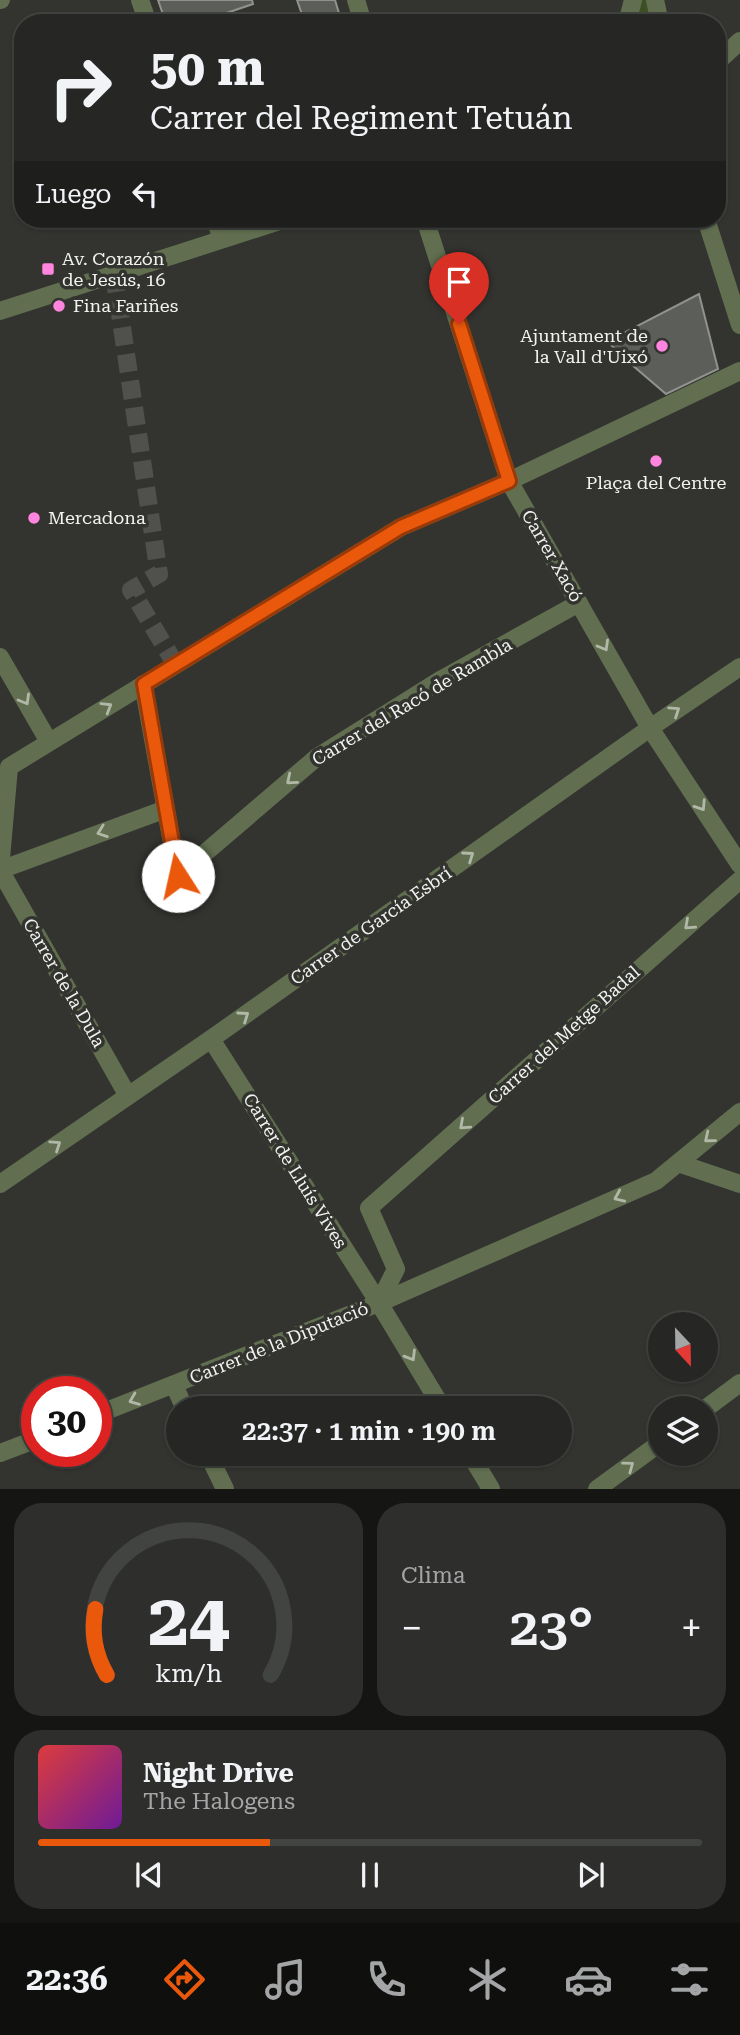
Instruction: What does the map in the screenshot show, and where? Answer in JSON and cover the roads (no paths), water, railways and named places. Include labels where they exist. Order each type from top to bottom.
[{"type":"street","points":[[726,54],[740,41]]},
{"type":"street","points":[[218,228],[222,239]]},
{"type":"street","points":[[0,311],[257,228]]},
{"type":"street","name":"Carrer Xacó","points":[[428,228],[509,481],[650,728],[740,865]]},
{"type":"street","points":[[707,228],[740,325]]},
{"type":"street","points":[[166,809],[0,870],[9,767],[401,527],[509,481],[740,371]]},
{"type":"street","name":"Carrer del Racó de Rambla","points":[[144,684],[178,876],[316,758],[442,679],[579,603]]},
{"type":"street","points":[[0,657],[49,742]]},
{"type":"street","name":"Carrer de García Esbrí","points":[[0,1184],[212,1039],[740,667]]},
{"type":"street","name":"Carrer de la Dula","points":[[0,870],[128,1096]]},
{"type":"street","name":"Carrer del Metge Badal","points":[[379,1303],[396,1269],[369,1209],[740,880]]},
{"type":"street","name":"Carrer de Lluís Vives","points":[[212,1039],[435,1396]]},
{"type":"street","name":"Carrer de la Diputació","points":[[112,1409],[379,1303],[656,1181],[740,1112]]},
{"type":"street","points":[[678,1163],[740,1184]]},
{"type":"street","points":[[718,1399],[740,1383]]},
{"type":"street","points":[[173,1385],[178,1396]]},
{"type":"street","points":[[0,1453],[21,1445]]},
{"type":"street","points":[[597,1489],[648,1452]]},
{"type":"street","points":[[214,1466],[225,1489]]},
{"type":"street","points":[[477,1466],[491,1489]]},
{"type":"tunnel","points":[[114,274],[159,574],[131,590],[176,665]]},
{"type":"place","name":"Av. Corazón de Jesús, 16","points":[[48,269]]},
{"type":"place","name":"Fina Fariñes","points":[[59,306]]},
{"type":"place","name":"Ajuntament de la Vall d'Uixó","points":[[662,346]]},
{"type":"place","name":"Plaça del Centre","points":[[656,461]]},
{"type":"place","name":"Mercadona","points":[[34,518]]}]
